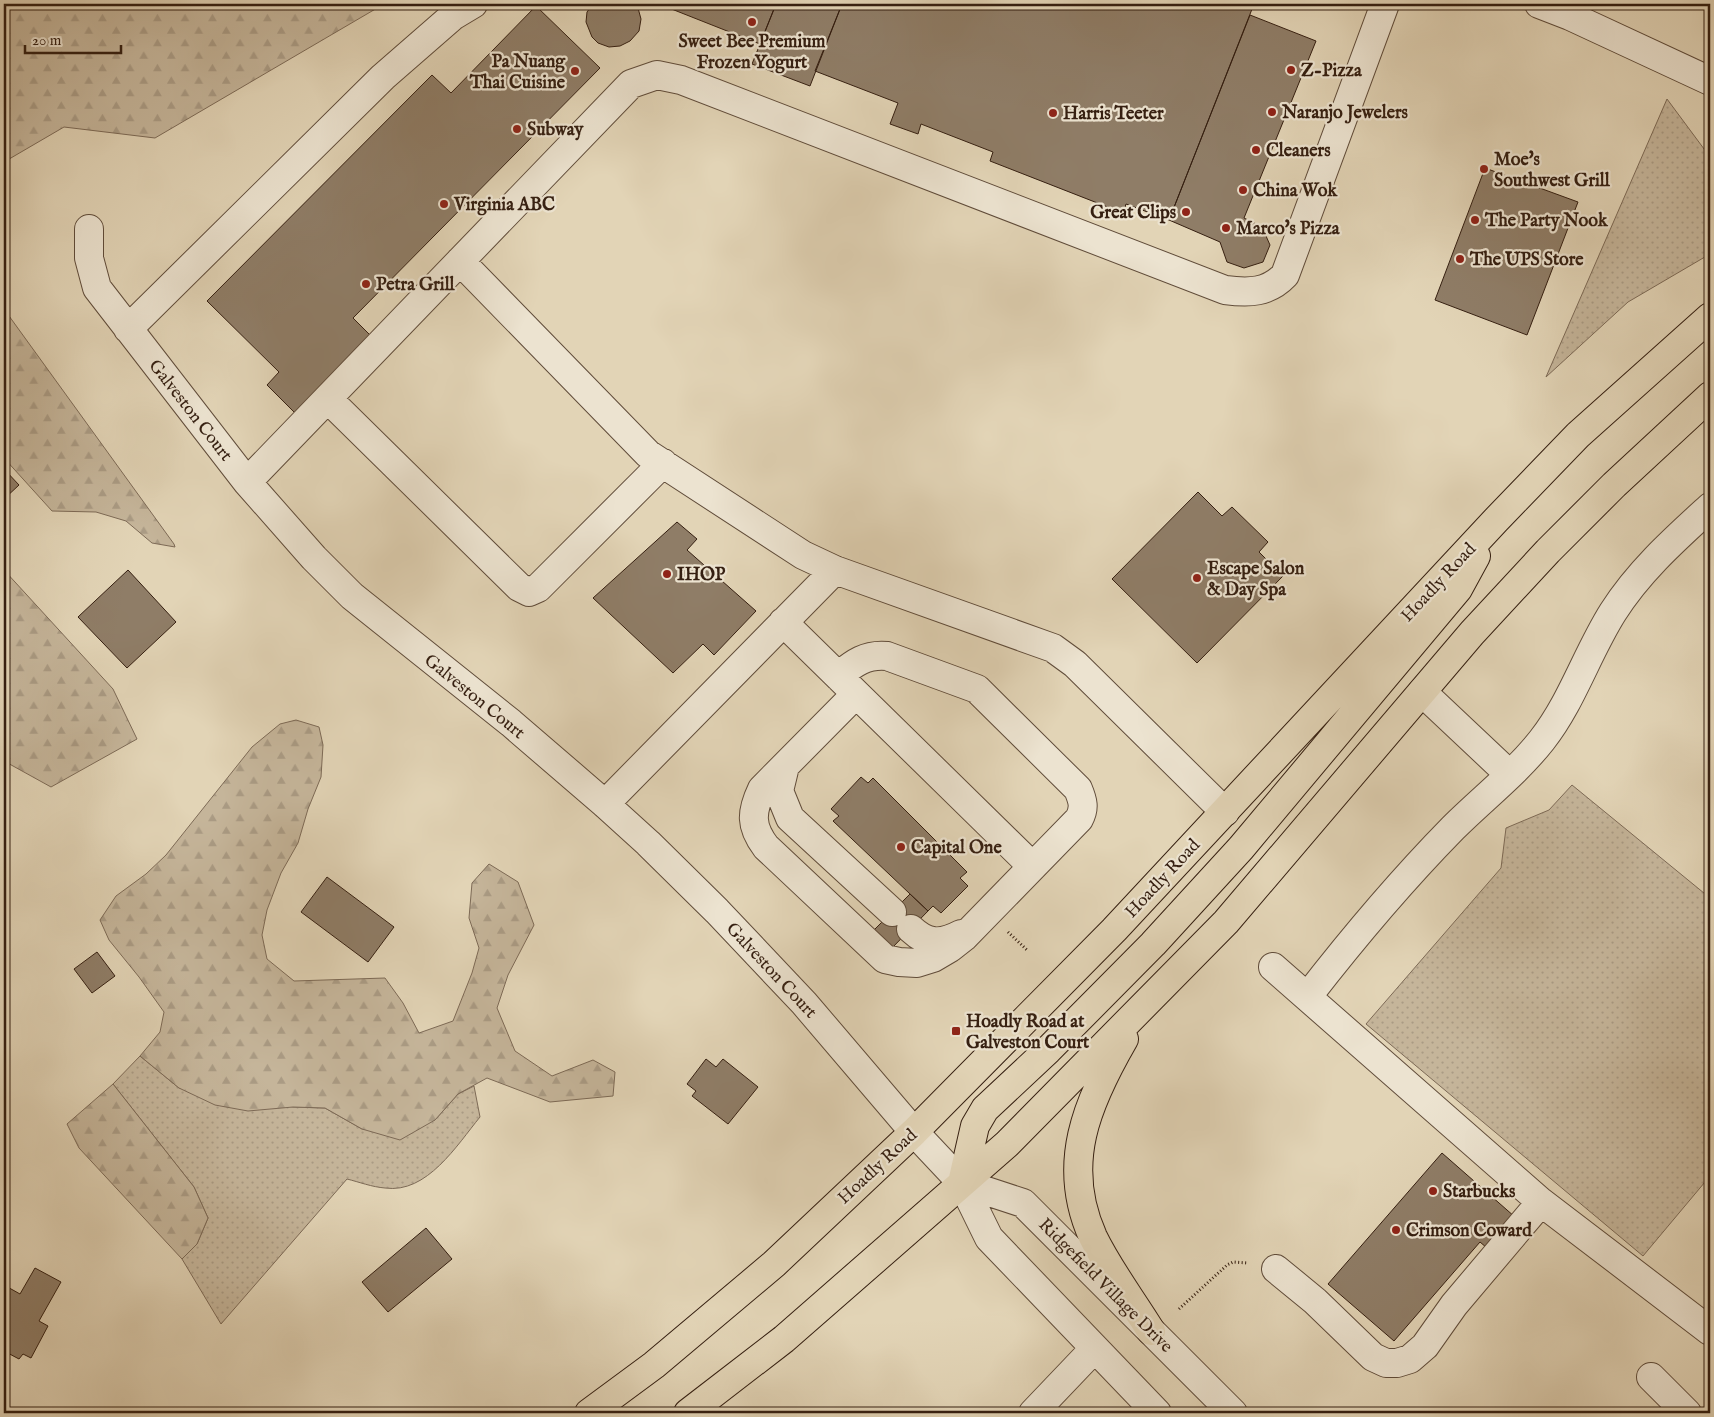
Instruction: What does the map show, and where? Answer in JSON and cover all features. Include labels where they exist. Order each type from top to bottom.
[{"type":"main road","name":"Hoadly Road","points":[[589,1413],[654,1365],[774,1264],[914,1132],[1016,1031],[1225,812],[1496,520],[1578,435],[1710,317]]},
{"type":"main road","points":[[688,1413],[784,1339],[1007,1144],[1226,922],[1422,692],[1548,551],[1614,485],[1710,396]]},
{"type":"main road","points":[[962,1183],[975,1126],[985,1109],[1056,1043],[1153,944],[1241,848],[1458,589],[1496,520]]},
{"type":"main road","points":[[1142,1007],[1096,1090],[1083,1127],[1078,1175],[1082,1206],[1094,1238],[1151,1331]]},
{"type":"street","points":[[128,329],[382,77],[453,16],[473,4]]},
{"type":"street","points":[[247,482],[631,84],[657,75],[681,80],[1225,290],[1246,293],[1266,289],[1276,284],[1285,275],[1385,4]]},
{"type":"street","points":[[1539,4],[1570,16],[1710,80]]},
{"type":"street","name":"Galveston Court","points":[[89,229],[89,258],[97,288],[247,482],[314,558],[352,596],[511,724],[648,843],[710,904],[804,1003],[914,1132]]},
{"type":"street","points":[[460,261],[648,454],[803,555],[835,570],[1053,648],[1075,664],[1225,812]]},
{"type":"street","points":[[328,399],[519,588],[528,592],[538,588],[663,463]]},
{"type":"street","points":[[1308,996],[1344,949],[1400,886],[1453,828],[1537,745],[1557,718],[1612,613],[1636,580],[1710,507]]},
{"type":"street","points":[[605,804],[835,570]]},
{"type":"street","points":[[783,622],[1032,866]]},
{"type":"street","points":[[874,655],[887,656],[977,689],[1078,790],[1082,799],[1084,810],[1079,819],[964,937],[933,958],[916,963],[885,959],[766,847],[758,836],[754,821],[754,805],[762,789],[785,766],[847,685],[858,660],[874,655]]},
{"type":"street","points":[[1422,692],[1509,774]]},
{"type":"street","points":[[785,766],[779,791],[790,818],[922,940],[943,941],[974,927]]},
{"type":"street","points":[[1274,967],[1541,1202],[1710,1330]]},
{"type":"street","name":"Ridgefield Village Drive","points":[[914,1132],[962,1183],[989,1238],[1094,1350],[1157,1413]]},
{"type":"street","name":"Ridgefield Village Drive","points":[[962,1183],[1023,1204],[1233,1413]]},
{"type":"street","points":[[1266,1267],[1315,1301],[1374,1357],[1386,1363],[1397,1364],[1410,1359],[1425,1346],[1454,1305],[1541,1202]]},
{"type":"street","points":[[1033,1413],[1094,1350]]},
{"type":"street","points":[[1651,1377],[1687,1413]]},
{"type":"path","points":[[1017,941],[1027,950]]},
{"type":"path","points":[[1179,1309],[1230,1263],[1236,1262],[1266,1267]]},
{"type":"green space","points":[[4,4],[384,4],[155,138],[64,127],[4,162]]},
{"type":"green space","points":[[1667,99],[1710,157],[1710,254],[1628,302],[1546,377]]},
{"type":"green space","points":[[4,309],[175,547],[152,543],[126,521],[96,512],[52,511],[4,458]]},
{"type":"green space","points":[[4,570],[113,689],[137,739],[51,787],[4,761]]},
{"type":"green space","points":[[296,720],[319,727],[323,745],[321,777],[308,809],[298,843],[281,873],[267,910],[262,935],[267,959],[294,981],[385,978],[403,1003],[419,1033],[453,1021],[472,973],[479,948],[469,918],[472,883],[489,864],[518,882],[534,925],[508,975],[497,1008],[515,1051],[552,1076],[593,1060],[615,1072],[613,1096],[550,1102],[487,1078],[458,1094],[435,1120],[400,1140],[362,1129],[325,1108],[293,1107],[248,1111],[215,1105],[179,1088],[140,1056],[160,1032],[164,1012],[109,940],[100,920],[116,896],[146,874],[166,855],[252,747],[280,724]]},
{"type":"green space","points":[[1572,785],[1710,898],[1710,1176],[1643,1256],[1366,1024],[1501,868],[1506,828],[1549,810]]},
{"type":"green space","points":[[140,1056],[179,1088],[293,1107],[325,1108],[362,1129],[435,1120],[458,1094],[474,1086],[480,1117],[440,1165],[427,1176],[414,1183],[400,1188],[385,1188],[370,1186],[347,1179],[221,1324],[182,1259],[197,1244],[208,1218],[194,1187],[113,1084]]},
{"type":"green space","points":[[113,1084],[194,1187],[208,1218],[197,1244],[182,1259],[79,1148],[67,1124]]},
{"type":"building","points":[[593,4],[634,4],[638,8],[641,19],[639,31],[630,41],[620,46],[609,47],[598,43],[592,37],[586,22],[587,12]]},
{"type":"building","points":[[671,4],[776,4],[760,44],[669,8]]},
{"type":"building","points":[[776,4],[842,4],[810,86],[752,64]]},
{"type":"building","name":"Harris Teeter","points":[[842,4],[1254,4],[1169,220],[1126,204],[1123,213],[990,161],[993,152],[921,124],[918,134],[890,124],[898,103],[815,71]]},
{"type":"building","points":[[536,6],[600,68],[353,318],[371,336],[295,413],[267,385],[279,372],[207,301],[432,75],[451,93]]},
{"type":"building","points":[[1250,15],[1316,41],[1244,218],[1262,227],[1270,245],[1263,262],[1244,268],[1227,262],[1220,242],[1169,220]]},
{"type":"building","points":[[1485,168],[1578,202],[1527,335],[1435,300]]},
{"type":"building","points":[[4,469],[19,485],[4,499]]},
{"type":"building","name":"Escape Salon & Day Spa","points":[[1198,492],[1222,516],[1232,507],[1268,542],[1259,552],[1283,576],[1197,663],[1112,579]]},
{"type":"building","name":"IHOP","points":[[677,522],[697,539],[687,550],[756,611],[714,655],[703,644],[673,673],[593,598]]},
{"type":"building","points":[[128,570],[176,622],[127,668],[78,617]]},
{"type":"building","name":"Capital One","points":[[861,777],[868,783],[873,778],[967,872],[960,878],[968,886],[941,913],[933,906],[928,911],[833,821],[839,816],[831,809]]},
{"type":"building","points":[[327,877],[394,927],[368,962],[301,912]]},
{"type":"building","points":[[910,894],[928,911],[891,949],[873,931]]},
{"type":"building","points":[[97,952],[115,976],[92,993],[74,969]]},
{"type":"building","points":[[706,1059],[716,1067],[723,1059],[758,1087],[728,1124],[692,1096],[696,1091],[687,1084]]},
{"type":"building","points":[[1442,1153],[1515,1217],[1487,1248],[1480,1242],[1394,1341],[1328,1284]]},
{"type":"building","points":[[426,1228],[452,1259],[388,1312],[362,1282]]},
{"type":"building","points":[[35,1268],[61,1282],[39,1321],[48,1326],[31,1358],[23,1354],[19,1359],[4,1351],[4,1285],[20,1294]]},
{"type":"place","name":"Sweet Bee Premium Frozen Yogurt","points":[[752,22]]},
{"type":"place","name":"Z-Pizza","points":[[1291,70]]},
{"type":"place","name":"Pa Nuang Thai Cuisine","points":[[575,71]]},
{"type":"place","name":"Naranjo Jewelers","points":[[1272,112]]},
{"type":"place","name":"Harris Teeter","points":[[1053,113]]},
{"type":"place","name":"Subway","points":[[517,129]]},
{"type":"place","name":"Cleaners","points":[[1256,150]]},
{"type":"place","name":"Moe's Southwest Grill","points":[[1484,169]]},
{"type":"place","name":"China Wok","points":[[1243,190]]},
{"type":"place","name":"Virginia ABC","points":[[444,204]]},
{"type":"place","name":"Great Clips","points":[[1186,212]]},
{"type":"place","name":"The Party Nook","points":[[1475,220]]},
{"type":"place","name":"Marco's Pizza","points":[[1226,228]]},
{"type":"place","name":"The UPS Store","points":[[1460,259]]},
{"type":"place","name":"Petra Grill","points":[[366,284]]},
{"type":"place","name":"IHOP","points":[[667,574]]},
{"type":"place","name":"Escape Salon & Day Spa","points":[[1197,578]]},
{"type":"place","name":"Capital One","points":[[901,847]]},
{"type":"place","name":"Hoadly Road at Galveston Court","points":[[956,1031]]},
{"type":"place","name":"Starbucks","points":[[1433,1191]]},
{"type":"place","name":"Crimson Coward","points":[[1396,1230]]}]
